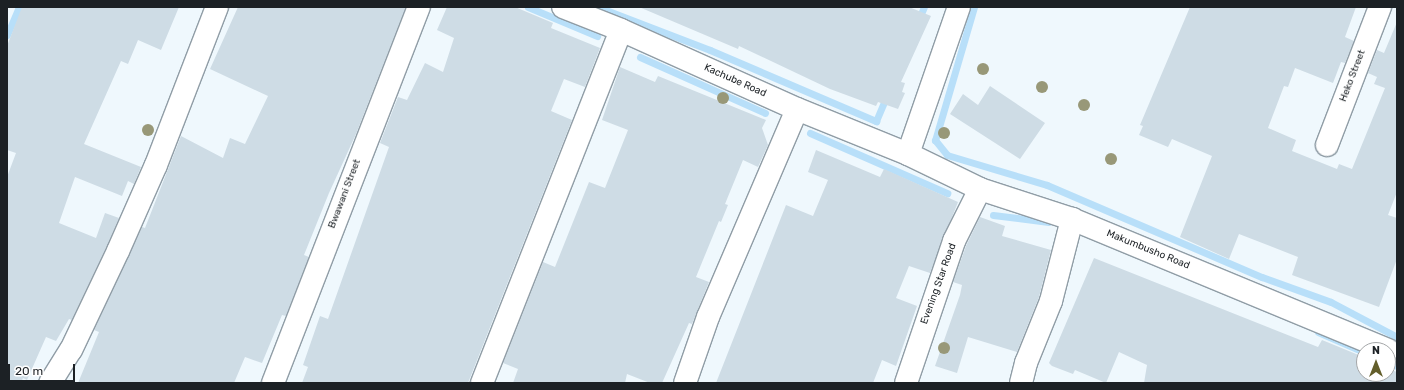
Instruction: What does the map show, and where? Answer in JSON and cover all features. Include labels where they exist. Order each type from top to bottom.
[{"type":"street","points":[[50,383],[71,350],[122,244],[156,165],[217,7]]},
{"type":"street","name":"Bwawani Street","points":[[273,383],[419,7]]},
{"type":"street","name":"Kachube Road","points":[[563,7],[621,30],[797,109],[908,154]]},
{"type":"street","points":[[908,154],[959,7]]},
{"type":"street","name":"Heko Street","points":[[1327,145],[1380,7]]},
{"type":"street","points":[[482,383],[621,30]]},
{"type":"street","points":[[685,383],[708,317],[797,109]]},
{"type":"street","name":"Makumbusho Road","points":[[908,154],[980,189],[1072,219],[1369,342]]},
{"type":"street","name":"Evening Star Road","points":[[906,383],[954,241],[980,189]]},
{"type":"street","points":[[1021,383],[1026,363],[1051,301],[1072,219]]},
{"type":"building","points":[[22,7],[179,7],[161,50],[138,40],[128,64],[121,61],[84,144],[141,167],[134,184],[128,181],[122,196],[75,177],[59,223],[96,238],[105,213],[119,218],[107,246],[72,320],[69,319],[56,341],[46,337],[27,380],[23,378],[21,383],[7,383],[7,177],[16,153],[7,150],[7,46]]},
{"type":"building","points":[[238,7],[406,7],[356,134],[329,193],[304,255],[309,257],[286,316],[282,315],[262,363],[245,357],[234,383],[78,383],[99,332],[94,330],[142,227],[145,228],[181,136],[223,158],[230,138],[245,144],[268,96],[210,69]]},
{"type":"building","points":[[447,7],[515,7],[553,23],[551,28],[600,48],[585,87],[564,79],[551,111],[572,120],[468,383],[302,383],[308,367],[303,365],[320,316],[328,319],[389,147],[380,143],[398,97],[407,100],[425,63],[443,72],[454,38],[437,30]]},
{"type":"building","points":[[639,7],[909,7],[931,16],[901,82],[905,83],[902,92],[905,93],[898,109],[878,102],[876,106],[830,89],[739,46],[738,49]]},
{"type":"building","points":[[1190,7],[1356,7],[1345,37],[1354,41],[1345,63],[1341,62],[1333,83],[1295,68],[1288,87],[1284,86],[1268,128],[1296,140],[1292,151],[1337,169],[1339,164],[1352,169],[1385,88],[1374,84],[1377,77],[1368,73],[1377,50],[1384,53],[1397,22],[1397,192],[1388,215],[1397,218],[1397,259],[1379,307],[1292,275],[1298,257],[1239,234],[1229,259],[1180,237],[1212,156],[1172,139],[1168,147],[1139,135],[1143,126],[1140,125]]},
{"type":"building","points":[[620,67],[655,82],[658,76],[766,120],[762,128],[768,145],[758,167],[743,160],[725,204],[728,205],[721,222],[719,221],[696,277],[709,282],[692,324],[689,323],[662,383],[650,383],[627,374],[625,383],[513,383],[518,369],[503,363],[543,262],[555,267],[589,182],[605,188],[628,130],[602,120]]},
{"type":"building","points":[[990,86],[1045,123],[1020,159],[950,114],[963,94],[978,105]]},
{"type":"building","points":[[816,150],[880,177],[884,169],[958,202],[930,273],[909,266],[896,298],[917,306],[896,366],[882,360],[873,383],[716,383],[786,205],[813,216],[828,180],[808,172]]},
{"type":"building","points":[[980,217],[1005,226],[1002,236],[1051,250],[1039,297],[1017,352],[968,337],[957,373],[935,366],[960,295],[962,285],[953,282],[966,246]]},
{"type":"building","points":[[1094,258],[1318,347],[1322,340],[1356,354],[1356,382],[1396,382],[1396,372],[1397,383],[1144,383],[1147,365],[1119,352],[1106,383],[1075,370],[1073,374],[1052,366],[1049,363]]},
{"type":"waterway","points":[[7,35],[19,7]]},
{"type":"waterway","points":[[528,7],[597,36]]},
{"type":"waterway","points":[[598,7],[710,50],[876,121],[887,95]]},
{"type":"waterway","points":[[918,21],[924,7]]},
{"type":"waterway","points":[[974,7],[935,140],[947,155],[1047,185],[1262,277],[1331,302],[1397,337]]},
{"type":"waterway","points":[[640,57],[765,113]]},
{"type":"waterway","points":[[810,133],[947,193]]},
{"type":"waterway","points":[[993,215],[1049,222]]},
{"type":"waterway","points":[[1318,332],[1356,349]]}]
